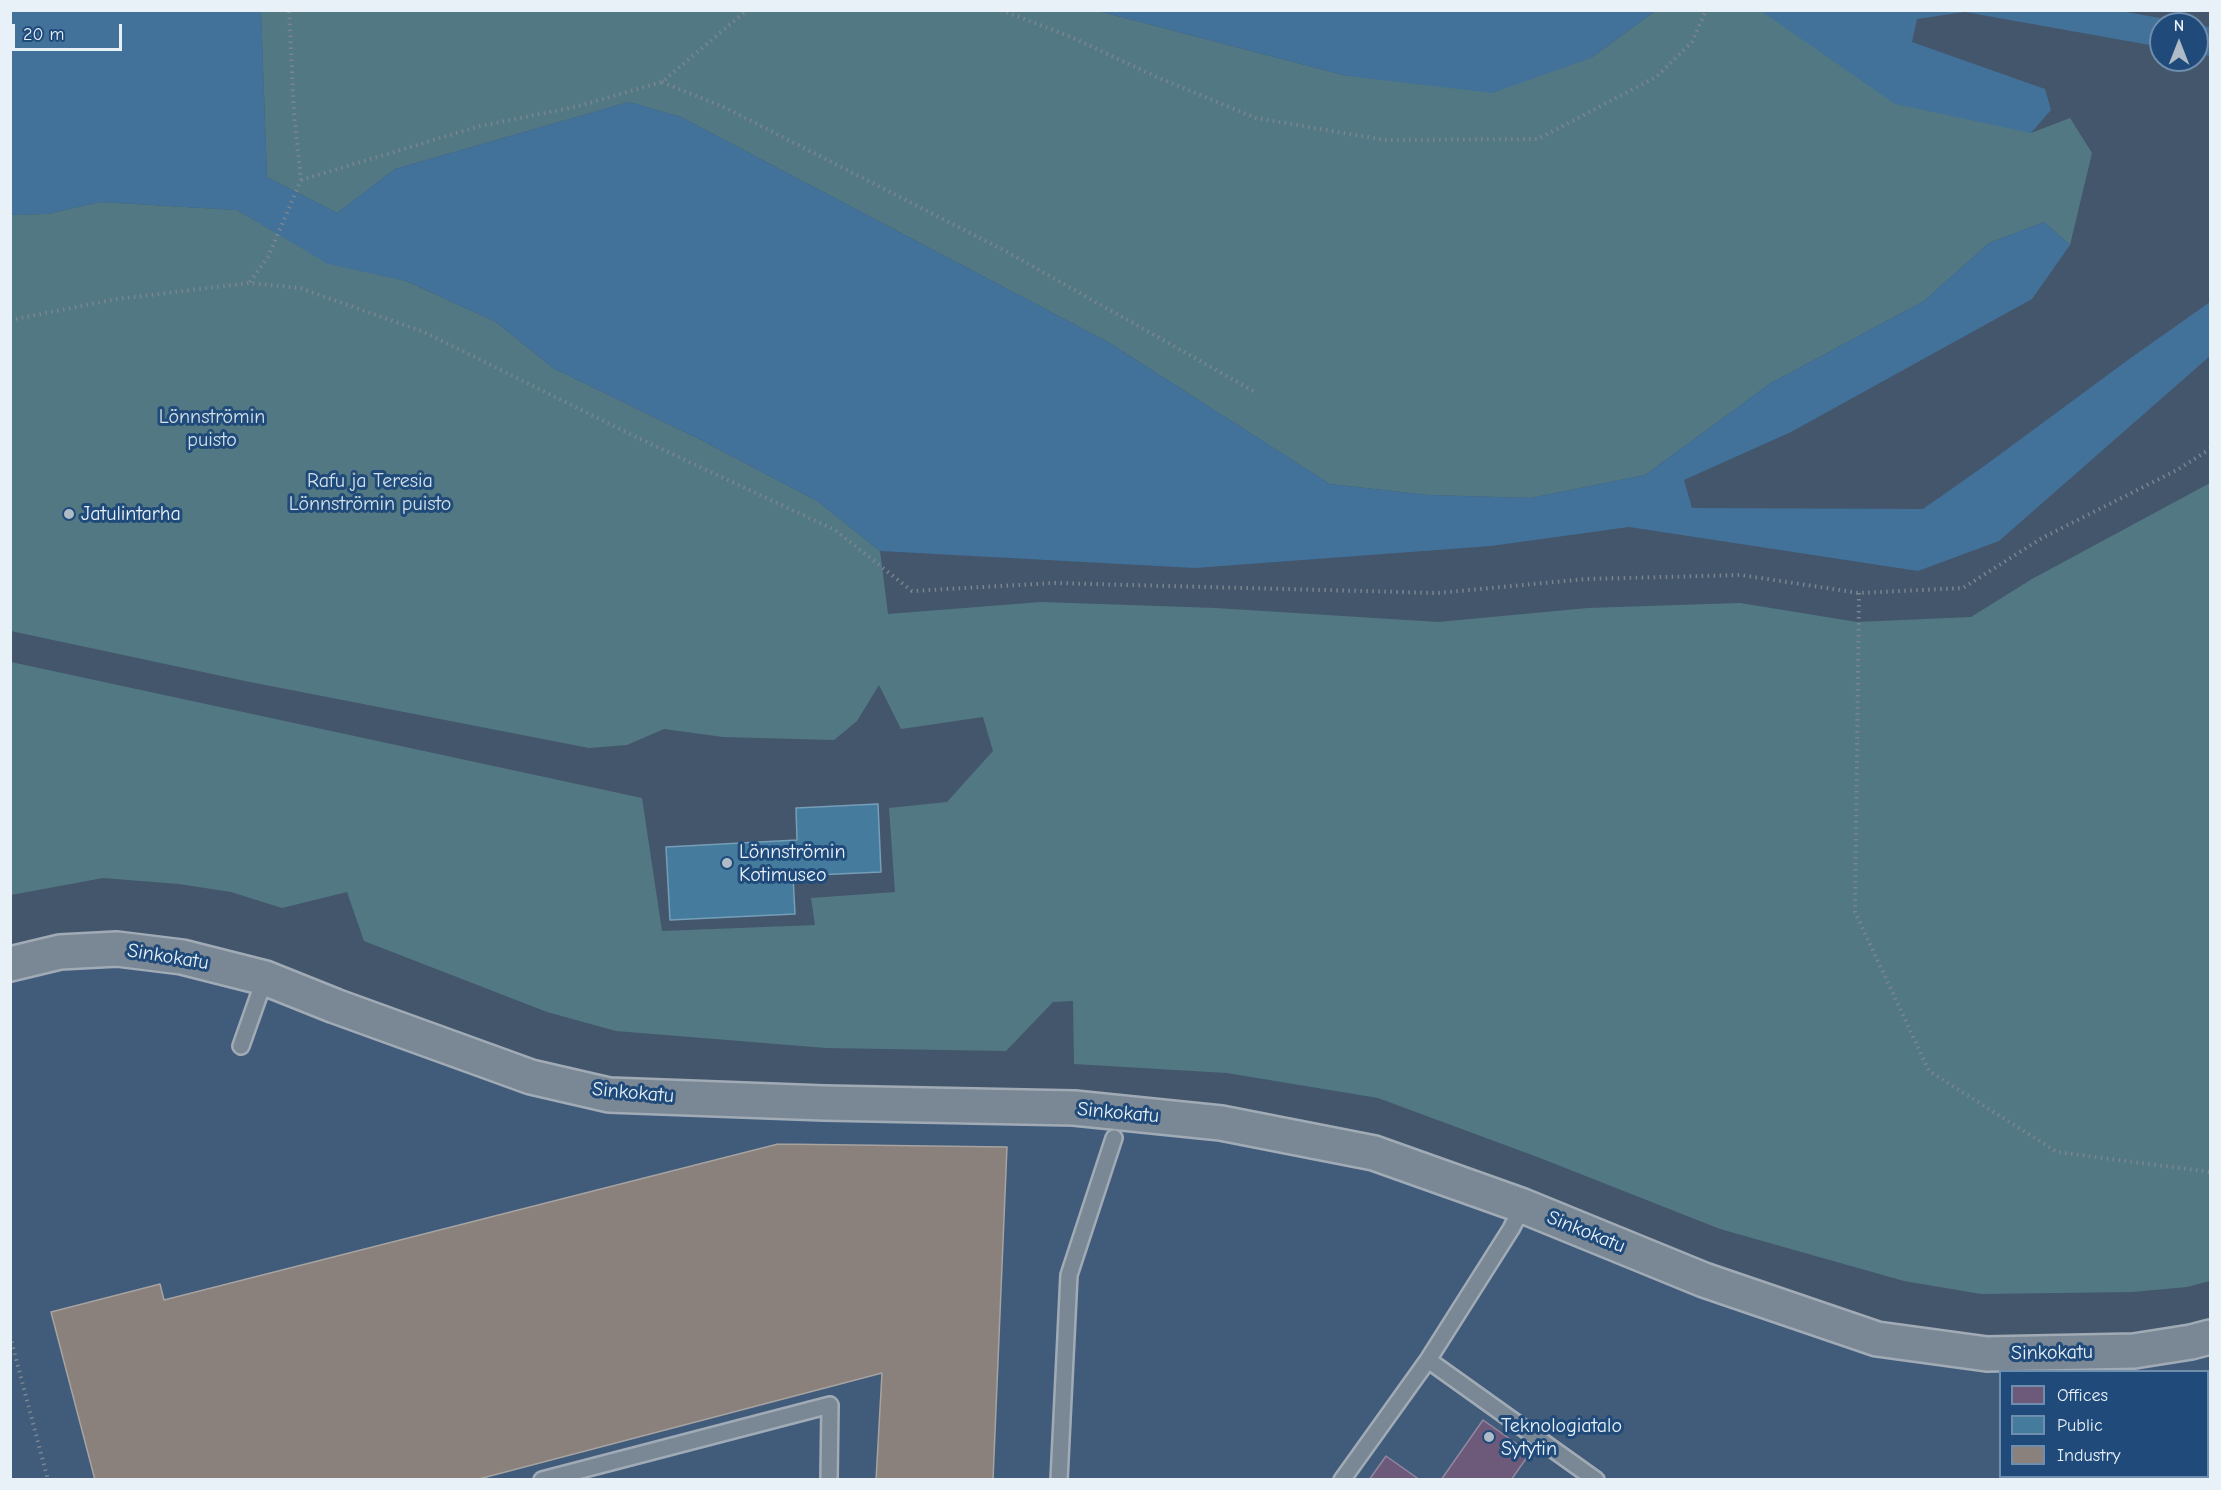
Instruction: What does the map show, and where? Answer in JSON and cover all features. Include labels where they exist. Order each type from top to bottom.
[{"type":"main road","name":"Sinkokatu","points":[[10,964],[60,952],[117,949],[182,957],[265,978],[335,1006],[531,1077],[609,1095],[824,1103],[1074,1108],[1221,1123],[1374,1153],[1522,1206],[1704,1280],[1877,1340],[1987,1354],[2134,1356],[2211,1337]]},
{"type":"lane","points":[[241,1046],[265,978]]},
{"type":"lane","points":[[1059,1479],[1069,1275],[1114,1137]]},
{"type":"lane","points":[[1342,1479],[1428,1360],[1511,1229],[1522,1206]]},
{"type":"lane","points":[[1428,1360],[1596,1479]]},
{"type":"lane","points":[[542,1479],[830,1404],[829,1479]]},
{"type":"path","points":[[249,283],[268,257],[301,180],[294,113],[289,10]]},
{"type":"path","points":[[301,180],[480,126],[575,107],[662,82],[747,10]]},
{"type":"path","points":[[1001,10],[1071,37],[1159,78],[1256,118],[1385,140],[1538,139],[1656,77],[1692,42],[1706,10]]},
{"type":"path","points":[[662,82],[726,108],[1009,253],[1255,392]]},
{"type":"path","points":[[10,320],[117,299],[249,283],[300,288],[424,332],[640,439],[835,530],[912,591],[1054,584],[1438,593],[1586,579],[1741,575],[1859,593],[1963,588],[2042,538],[2177,470],[2211,449]]},
{"type":"path","points":[[1859,593],[1855,912],[1929,1071],[2057,1152],[2211,1173]]},
{"type":"path","points":[[10,1336],[48,1479]]},
{"type":"shaded area","points":[[1655,10],[1591,58],[1492,93],[1347,76],[1098,11]]},
{"type":"shaded area","points":[[10,11],[261,11],[267,177],[337,213],[395,169],[629,102],[681,117],[1108,342],[1330,484],[1428,495],[1531,498],[1645,475],[1771,383],[1924,301],[1989,243],[2044,222],[2070,245],[2032,299],[1791,432],[1684,480],[1692,508],[1923,509],[2210,302],[2210,356],[1999,541],[1918,571],[1629,527],[1491,546],[1195,568],[880,551],[817,501],[701,440],[553,368],[496,322],[406,281],[328,264],[237,210],[100,202],[47,214],[11,215]]},
{"type":"shaded area","points":[[1761,11],[2121,11],[2149,16],[2149,45],[1965,12],[1917,19],[1912,42],[2045,89],[2051,110],[2031,133],[1895,104]]},
{"type":"shaded area","points":[[2209,27],[2210,27],[2209,56]]},
{"type":"shaded area","points":[[117,949],[531,1077],[1074,1108],[1374,1153],[1877,1339],[2210,1337],[2210,1479],[11,1479],[10,964]]},
{"type":"green space","points":[[261,11],[1098,11],[1347,76],[1591,58],[1655,11],[1761,11],[2031,133],[2070,118],[2092,153],[2070,245],[2044,222],[1989,243],[1924,301],[1771,383],[1645,475],[1531,498],[1428,495],[1330,484],[1108,342],[681,117],[629,102],[395,169],[337,213],[267,177]]},
{"type":"green space","points":[[100,202],[237,210],[328,263],[406,281],[496,322],[553,368],[701,440],[817,501],[880,551],[888,614],[1041,602],[1216,608],[1438,622],[1588,608],[1740,603],[1857,622],[1971,617],[2032,579],[2210,483],[2210,1281],[2187,1287],[2132,1292],[1981,1294],[1904,1281],[1720,1229],[1540,1158],[1378,1098],[1227,1073],[1074,1064],[1073,1001],[1053,1002],[1006,1051],[826,1048],[616,1031],[547,1012],[364,941],[347,892],[282,908],[231,892],[179,884],[103,878],[11,895],[11,662],[642,798],[662,931],[815,925],[811,898],[895,892],[889,808],[947,802],[993,751],[983,717],[901,729],[879,685],[857,721],[834,740],[723,737],[664,729],[627,745],[589,748],[245,681],[11,631],[11,215],[47,214]]},
{"type":"building: Offices","name":"Teknologiatalo Sytytin","points":[[1483,1420],[1530,1453],[1511,1480],[1441,1480]]},
{"type":"building: Offices","points":[[1386,1456],[1420,1480],[1369,1480]]},
{"type":"building: Public","points":[[878,804],[881,872],[793,876],[795,914],[670,920],[666,847],[797,840],[796,808]]},
{"type":"building: Industry","points":[[778,1144],[1007,1147],[993,1480],[876,1480],[882,1373],[475,1480],[95,1480],[51,1312],[160,1284],[164,1300]]},
{"type":"place","name":"Jatulintarha","points":[[69,514]]},
{"type":"place","name":"Lönnströmin Kotimuseo","points":[[727,863]]},
{"type":"place","name":"Teknologiatalo Sytytin","points":[[1489,1437]]},
{"type":"park label","name":"Lönnströmin puisto","points":[[212,428]]},
{"type":"park label","name":"Rafu ja Teresia Lönnströmin puisto","points":[[370,492]]}]
